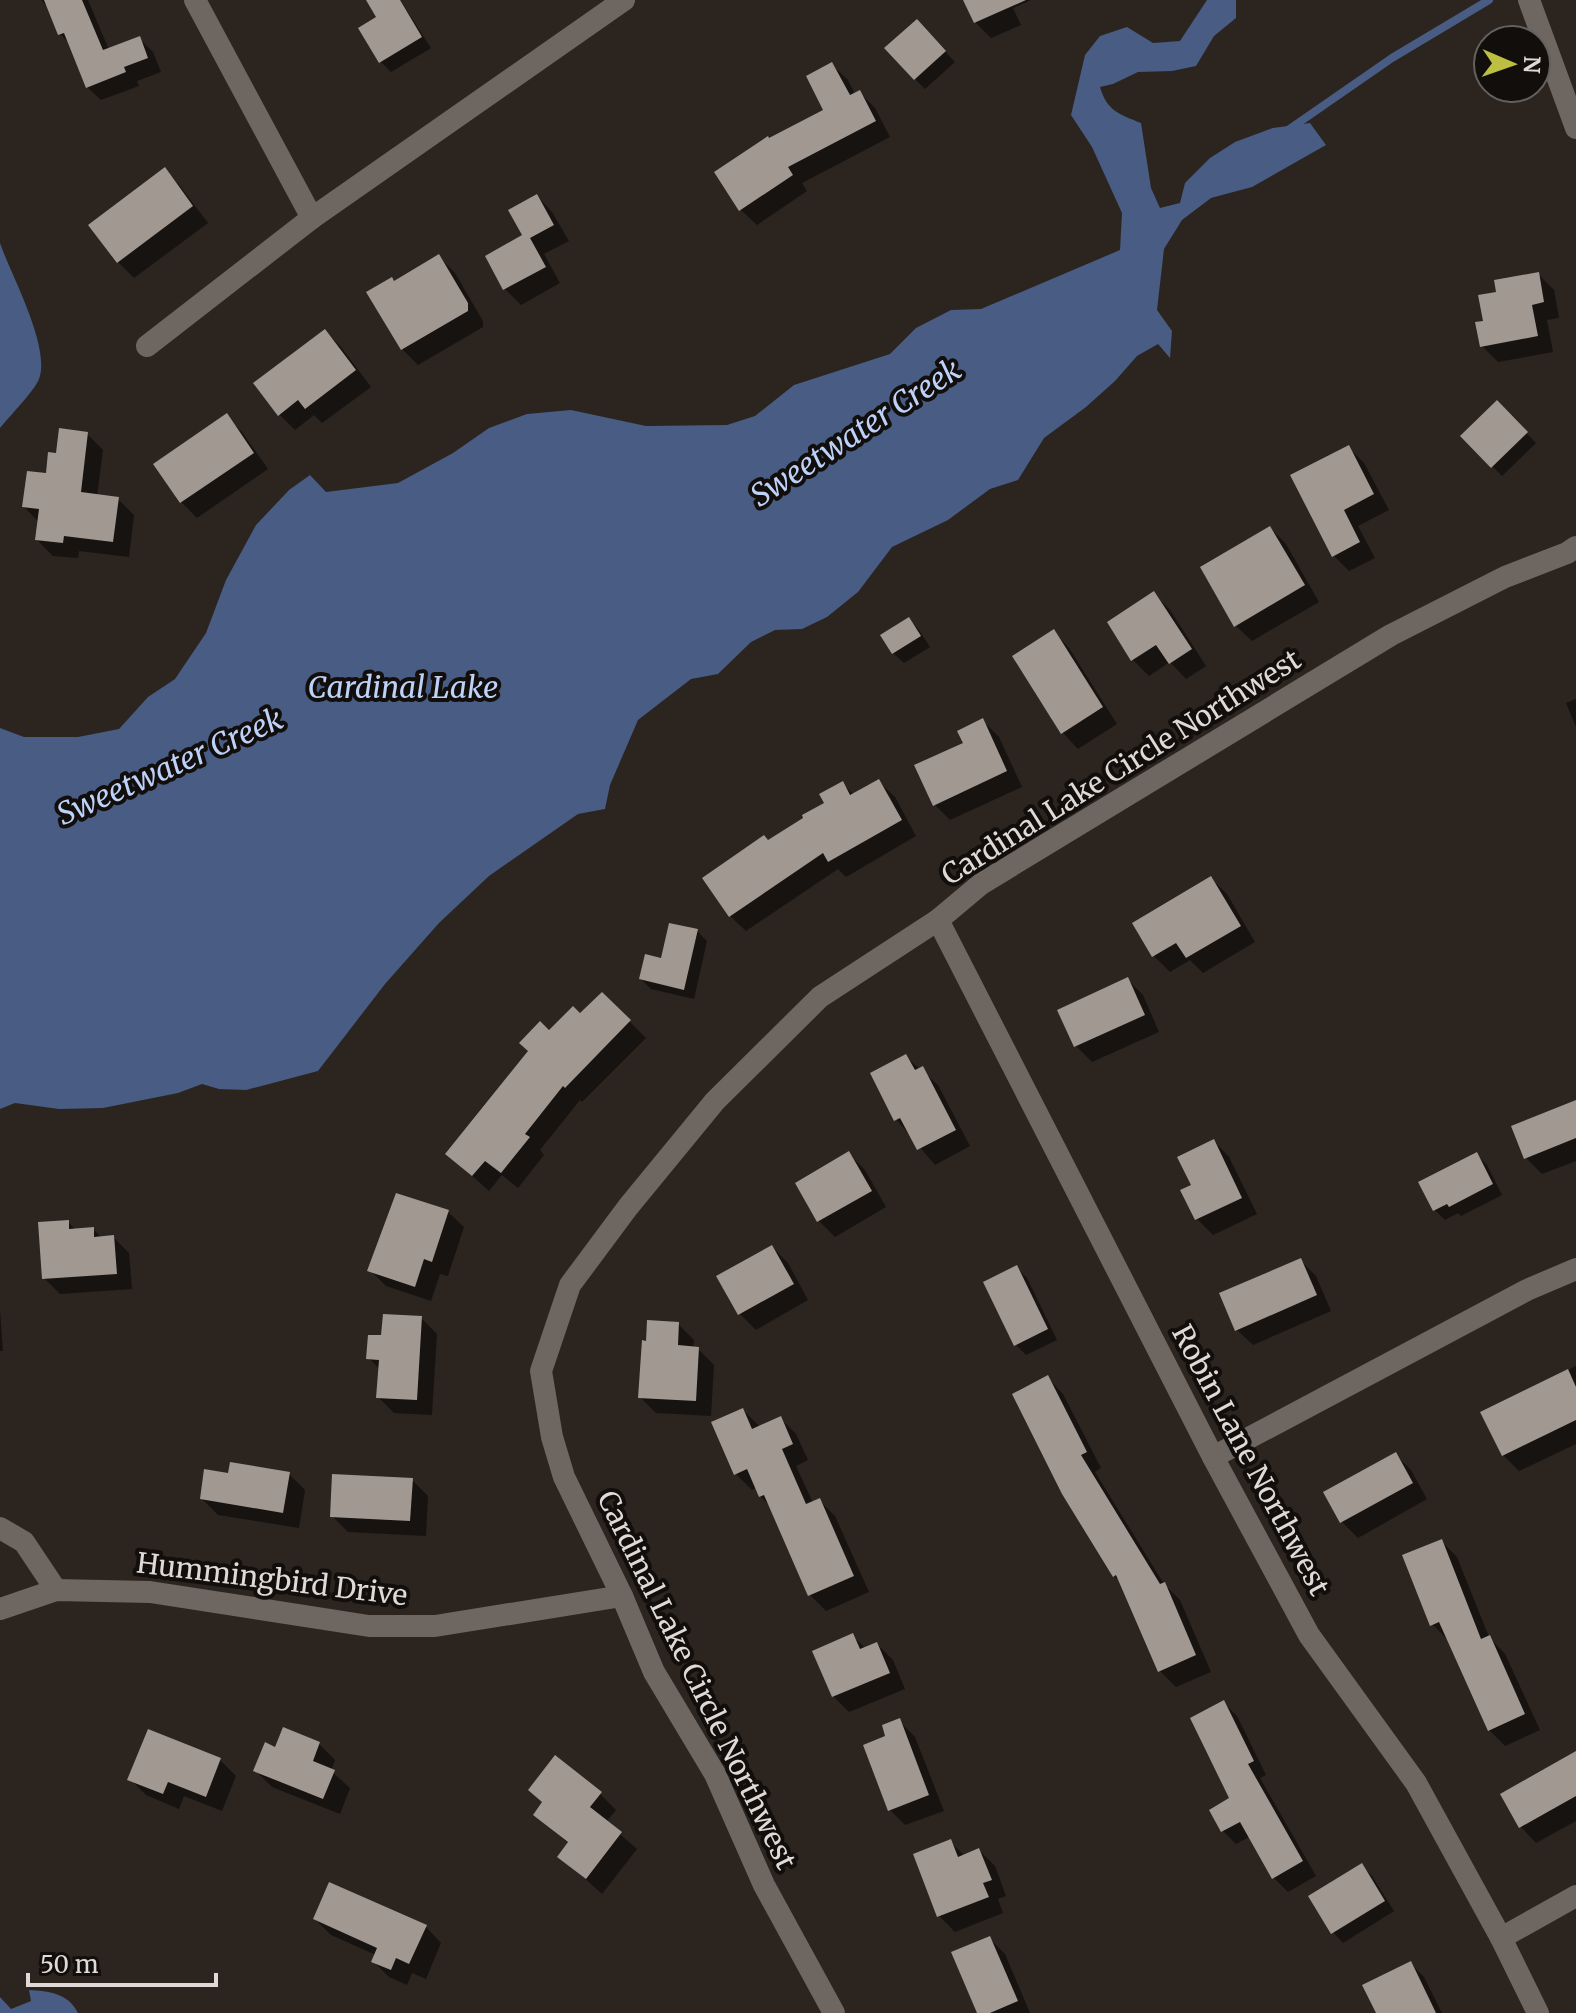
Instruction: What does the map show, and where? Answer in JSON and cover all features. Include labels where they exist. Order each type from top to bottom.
[{"type":"street","points":[[195,0],[312,218]]},
{"type":"street","points":[[147,346],[312,218],[624,0]]},
{"type":"street","points":[[1529,0],[1576,128]]},
{"type":"street","name":"Cardinal Lake Circle Northwest","points":[[834,2013],[764,1885],[715,1774],[654,1672],[622,1596],[564,1477],[552,1437],[541,1371],[570,1285],[628,1207],[705,1113],[820,997],[938,920],[981,884],[1391,635],[1505,577],[1576,547]]},
{"type":"street","name":"Robin Lane Northwest","points":[[938,920],[1213,1457],[1309,1635],[1416,1783],[1501,1938],[1538,2013]]},
{"type":"street","points":[[1213,1457],[1527,1290],[1576,1269]]},
{"type":"street","points":[[0,1528],[24,1542],[56,1590]]},
{"type":"street","name":"Hummingbird Drive","points":[[0,1609],[56,1590],[150,1592],[369,1626],[435,1626],[622,1596]]},
{"type":"street","points":[[1501,1938],[1576,1896]]},
{"type":"water","name":"Cardinal Lake","points":[[1207,0],[1236,0],[1236,18],[1214,36],[1196,66],[1172,71],[1138,72],[1100,87],[1110,107],[1141,123],[1151,188],[1160,208],[1180,203],[1185,183],[1210,158],[1235,142],[1273,128],[1310,123],[1326,145],[1252,187],[1211,198],[1182,220],[1164,249],[1157,310],[1172,331],[1170,358],[1158,344],[1137,356],[1086,407],[1044,438],[1018,480],[990,489],[948,520],[892,547],[858,592],[827,617],[802,629],[775,630],[751,642],[718,674],[691,679],[638,720],[610,785],[605,809],[578,814],[489,876],[439,923],[385,984],[318,1071],[246,1090],[219,1089],[202,1084],[178,1093],[103,1108],[59,1109],[15,1103],[0,1109],[0,728],[24,737],[78,737],[119,729],[148,697],[175,679],[206,633],[226,580],[256,525],[289,490],[310,475],[326,492],[398,483],[453,453],[489,428],[527,414],[571,410],[646,426],[727,425],[755,416],[794,385],[890,354],[916,328],[951,310],[981,309],[1120,250],[1122,213],[1092,147],[1071,115],[1085,55],[1100,36],[1127,27],[1153,43],[1180,41]]},
{"type":"water","points":[[0,243],[35,330],[41,365],[37,384],[0,428]]},
{"type":"water","points":[[29,1990],[51,1992],[63,1997],[78,2013],[0,2013],[0,1997],[11,2009],[31,2001]]},
{"type":"building","points":[[44,0],[82,0],[103,50],[140,36],[148,58],[124,67],[126,72],[86,88],[64,33],[58,35]]},
{"type":"building","points":[[366,0],[400,0],[422,37],[379,63],[358,28],[376,17]]},
{"type":"building","points":[[963,0],[1026,0],[974,23]]},
{"type":"building","points":[[917,19],[946,51],[914,80],[884,48]]},
{"type":"building","points":[[832,62],[850,95],[860,90],[876,121],[788,167],[793,175],[739,211],[714,172],[768,136],[823,110],[806,76]]},
{"type":"building","points":[[165,167],[193,206],[117,263],[88,225]]},
{"type":"building","points":[[537,194],[554,225],[530,238],[546,267],[503,290],[485,256],[522,235],[508,210]]},
{"type":"building","points":[[439,254],[468,303],[468,311],[401,350],[366,292],[392,277],[394,281]]},
{"type":"building","points":[[1539,272],[1544,302],[1532,305],[1538,336],[1480,347],[1475,322],[1483,321],[1478,295],[1496,292],[1494,280]]},
{"type":"building","points":[[325,329],[356,370],[305,409],[298,400],[278,416],[253,383]]},
{"type":"building","points":[[1497,400],[1528,432],[1491,468],[1460,436]]},
{"type":"building","points":[[227,413],[254,453],[180,503],[153,464]]},
{"type":"building","points":[[59,428],[88,432],[81,492],[119,497],[113,542],[64,536],[63,543],[35,540],[39,509],[22,507],[27,471],[46,473],[48,452],[56,453]]},
{"type":"building","points":[[1349,445],[1374,494],[1344,510],[1360,542],[1332,557],[1290,475]]},
{"type":"building","points":[[1270,526],[1305,585],[1234,627],[1200,567]]},
{"type":"building","points":[[1154,591],[1192,649],[1169,664],[1156,645],[1131,661],[1107,622]]},
{"type":"building","points":[[909,617],[921,636],[892,654],[880,635]]},
{"type":"building","points":[[1054,629],[1103,707],[1061,734],[1012,656]]},
{"type":"building","points":[[983,718],[1007,771],[933,806],[914,765],[963,743],[957,731]]},
{"type":"building","points":[[879,779],[902,820],[828,862],[823,853],[729,917],[702,878],[764,835],[768,840],[824,803],[819,794],[843,781],[850,795]]},
{"type":"building","points":[[1211,876],[1241,926],[1186,958],[1176,943],[1152,957],[1132,923]]},
{"type":"building","points":[[669,923],[698,929],[684,990],[639,979],[645,954],[661,958]]},
{"type":"building","points":[[1128,977],[1145,1015],[1074,1047],[1057,1010]]},
{"type":"building","points":[[602,992],[631,1020],[565,1088],[563,1086],[525,1134],[530,1137],[501,1173],[485,1161],[472,1176],[445,1154],[528,1051],[519,1043],[540,1021],[549,1030],[573,1006],[580,1013]]},
{"type":"building","points":[[906,1054],[915,1070],[923,1066],[956,1130],[917,1150],[900,1118],[894,1121],[870,1073]]},
{"type":"building","points":[[1576,1100],[1576,1138],[1524,1159],[1511,1126]]},
{"type":"building","points":[[1214,1139],[1242,1198],[1195,1220],[1180,1190],[1191,1185],[1177,1157]]},
{"type":"building","points":[[849,1151],[872,1191],[817,1222],[795,1183]]},
{"type":"building","points":[[1477,1152],[1493,1184],[1449,1207],[1447,1204],[1433,1211],[1418,1182]]},
{"type":"building","points":[[396,1193],[449,1210],[432,1262],[424,1259],[415,1287],[367,1271]]},
{"type":"building","points":[[69,1220],[69,1229],[94,1227],[94,1237],[114,1235],[117,1274],[42,1279],[38,1222]]},
{"type":"building","points":[[772,1245],[794,1284],[738,1315],[716,1276]]},
{"type":"building","points":[[1301,1258],[1317,1295],[1235,1331],[1219,1293]]},
{"type":"building","points":[[1017,1265],[1048,1329],[1014,1346],[983,1282]]},
{"type":"building","points":[[383,1314],[422,1316],[417,1400],[376,1398],[379,1360],[366,1359],[368,1335],[381,1335]]},
{"type":"building","points":[[647,1320],[679,1322],[678,1345],[699,1347],[696,1401],[638,1398],[642,1340],[646,1341]]},
{"type":"building","points":[[1568,1369],[1576,1387],[1576,1420],[1502,1456],[1480,1412]]},
{"type":"building","points":[[1048,1375],[1087,1452],[1081,1455],[1160,1584],[1165,1582],[1196,1655],[1158,1672],[1116,1575],[1113,1577],[1062,1494],[1012,1394]]},
{"type":"building","points":[[743,1408],[752,1429],[781,1416],[793,1444],[782,1449],[806,1504],[820,1498],[854,1576],[808,1596],[764,1495],[759,1497],[747,1469],[734,1475],[711,1422]]},
{"type":"building","points":[[1396,1452],[1413,1483],[1340,1523],[1323,1492]]},
{"type":"building","points":[[230,1462],[290,1472],[283,1513],[200,1499],[204,1469],[228,1473]]},
{"type":"building","points":[[332,1474],[413,1478],[410,1521],[330,1517]]},
{"type":"building","points":[[1442,1539],[1481,1639],[1490,1635],[1525,1714],[1488,1731],[1439,1622],[1430,1626],[1402,1555]]},
{"type":"building","points":[[853,1633],[860,1649],[877,1642],[890,1673],[832,1697],[812,1651]]},
{"type":"building","points":[[1224,1700],[1254,1761],[1248,1764],[1303,1861],[1272,1879],[1240,1822],[1221,1832],[1209,1810],[1229,1798],[1190,1718]]},
{"type":"building","points":[[900,1718],[929,1795],[888,1811],[863,1745],[885,1736],[882,1725]]},
{"type":"building","points":[[283,1727],[320,1742],[313,1761],[335,1770],[323,1799],[253,1771],[265,1742],[275,1747]]},
{"type":"building","points":[[148,1729],[221,1758],[206,1797],[168,1782],[163,1794],[127,1780]]},
{"type":"building","points":[[1576,1751],[1576,1796],[1519,1828],[1500,1794]]},
{"type":"building","points":[[555,1755],[602,1792],[590,1807],[622,1832],[586,1879],[557,1857],[568,1842],[533,1815],[542,1802],[528,1790]]},
{"type":"building","points":[[951,1839],[958,1857],[979,1848],[992,1880],[983,1883],[989,1897],[937,1917],[913,1854]]},
{"type":"building","points":[[1362,1863],[1385,1901],[1331,1934],[1308,1896]]},
{"type":"building","points":[[329,1882],[427,1925],[409,1964],[396,1958],[391,1970],[371,1962],[377,1948],[313,1919]]},
{"type":"building","points":[[990,1936],[1018,2001],[990,2013],[977,2013],[951,1952]]},
{"type":"building","points":[[1411,1961],[1436,2013],[1376,2013],[1362,1985]]},
{"type":"waterway","name":"Sweetwater Creek","points":[[1288,130],[1392,58],[1489,0]]}]
